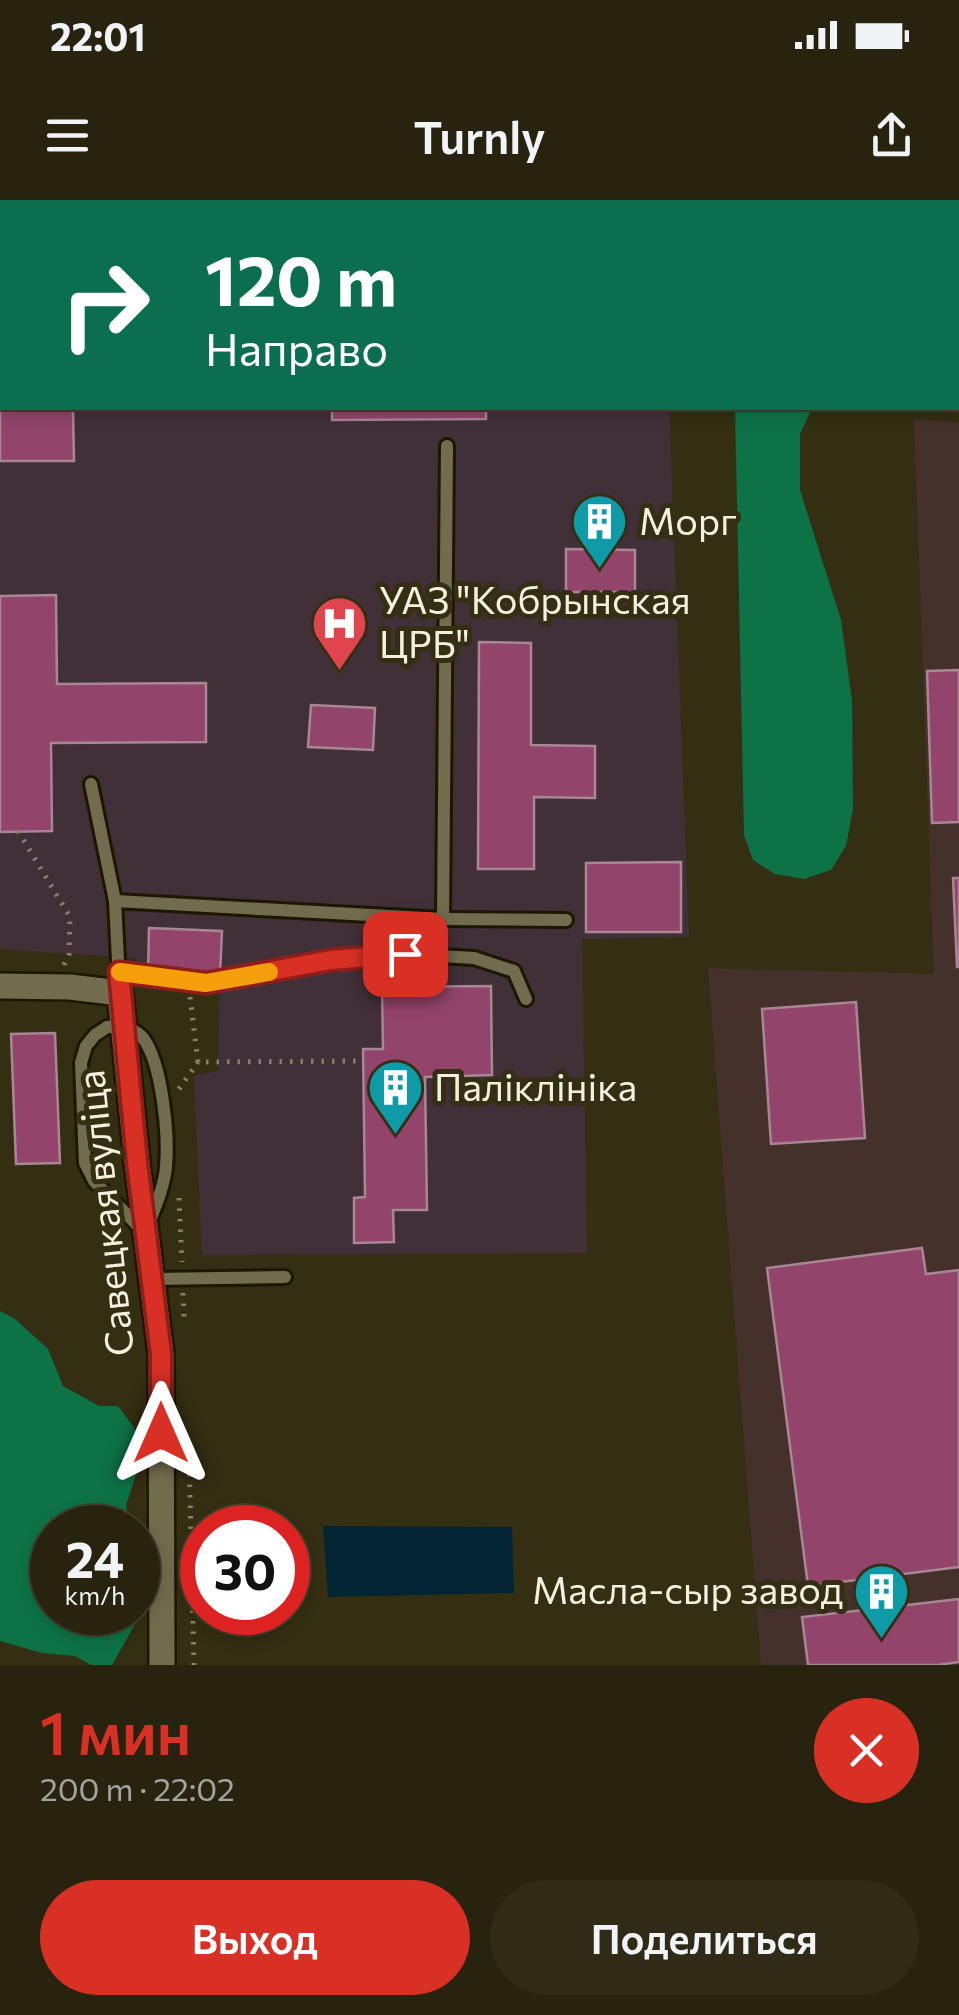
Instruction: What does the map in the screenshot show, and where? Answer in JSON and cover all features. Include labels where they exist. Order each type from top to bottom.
[{"type":"street","points":[[0,986],[119,983]]},
{"type":"street","name":"Савецкая вуліца","points":[[119,983],[161,1354],[162,1665]]},
{"type":"lane","points":[[442,919],[447,446]]},
{"type":"lane","points":[[91,784],[115,901],[119,983],[206,983],[331,960],[405,954],[474,958],[514,971],[526,999]]},
{"type":"lane","points":[[115,901],[442,919],[566,920]]},
{"type":"lane","points":[[124,1026],[107,1026],[95,1035],[86,1046],[81,1063],[85,1163],[94,1181],[145,1233]]},
{"type":"lane","points":[[152,1279],[285,1277]]},
{"type":"path","points":[[18,831],[70,917],[69,954],[63,968]]},
{"type":"path","points":[[189,991],[198,1062],[363,1061]]},
{"type":"shaded area","name":"УАЗ \"Кобрынская ЦРБ\"","points":[[0,410],[669,410],[689,937],[582,939],[587,1253],[202,1255],[194,1076],[218,1071],[220,976],[148,972],[138,969],[136,958],[0,949]]},
{"type":"shaded area","points":[[914,419],[959,423],[959,1665],[761,1665],[708,968],[934,974]]},
{"type":"green space","points":[[735,410],[811,410],[800,434],[800,490],[841,620],[852,701],[853,809],[846,846],[831,870],[804,879],[775,874],[753,860],[744,835]]},
{"type":"green space","points":[[0,1311],[15,1319],[48,1349],[63,1386],[99,1406],[118,1406],[135,1429],[139,1466],[126,1505],[30,1505],[30,1635],[129,1635],[112,1665],[91,1665],[75,1656],[42,1653],[0,1641]]},
{"type":"water","points":[[323,1526],[512,1527],[514,1593],[328,1597]]},
{"type":"building","points":[[0,410],[73,410],[74,461],[0,461]]},
{"type":"building","points":[[332,410],[486,410],[486,419],[332,420]]},
{"type":"building","name":"Морг","points":[[566,549],[635,550],[635,592],[566,592]]},
{"type":"building","points":[[56,595],[57,684],[206,683],[206,742],[51,743],[52,831],[0,832],[0,596]]},
{"type":"building","points":[[479,642],[531,643],[531,745],[595,746],[595,798],[534,797],[534,869],[478,869]]},
{"type":"building","points":[[959,670],[959,822],[932,823],[927,671]]},
{"type":"building","points":[[311,705],[375,708],[373,750],[308,747]]},
{"type":"building","points":[[681,862],[681,932],[586,932],[586,863]]},
{"type":"building","points":[[953,878],[959,878],[959,967],[957,967]]},
{"type":"building","points":[[149,928],[222,931],[220,975],[148,972]]},
{"type":"building","name":"Паліклініка","points":[[491,986],[492,1075],[425,1077],[427,1210],[393,1210],[394,1242],[354,1243],[354,1198],[365,1197],[363,1049],[383,1049],[382,987]]},
{"type":"building","points":[[856,1002],[865,1138],[771,1144],[762,1009]]},
{"type":"building","points":[[55,1033],[60,1163],[16,1164],[11,1034]]},
{"type":"building","points":[[922,1248],[926,1274],[959,1270],[959,1567],[808,1586],[767,1268]]},
{"type":"building","name":"Масла-сыр завод","points":[[959,1599],[959,1662],[808,1665],[802,1617]]},
{"type":"slow traffic","points":[[120,972],[206,983],[269,972]]},
{"type":"place","name":"Морг","points":[[600,571]]},
{"type":"place","name":"УАЗ \"Кобрынская ЦРБ\"","points":[[340,672]]},
{"type":"place","name":"Паліклініка","points":[[395,1137]]},
{"type":"place","name":"Масла-сыр завод","points":[[882,1640]]},
{"type":"route","points":[[161,1433],[161,1354],[119,972],[206,983],[331,960],[405,954]]}]
